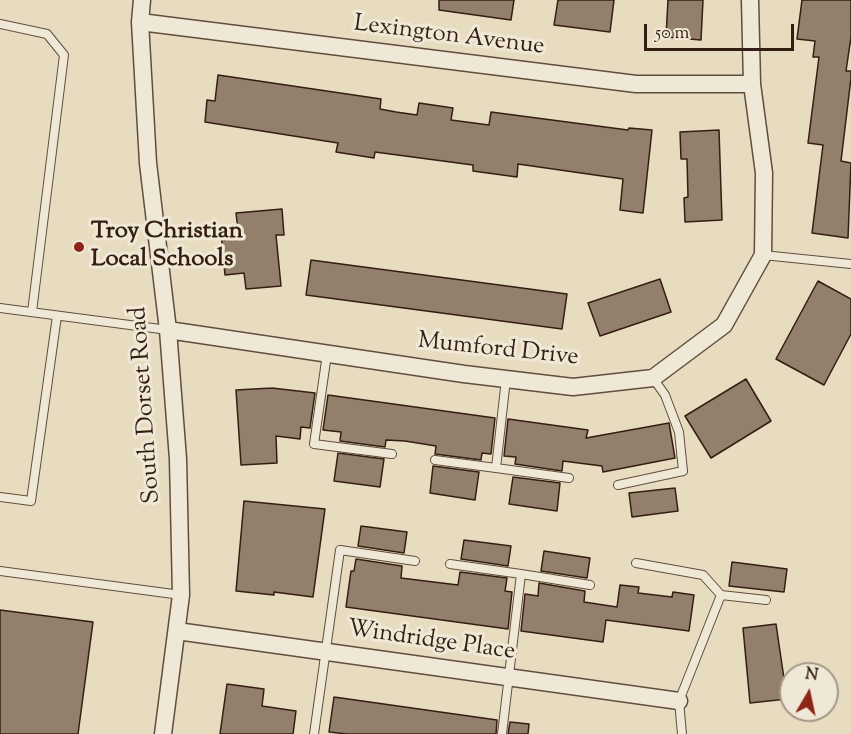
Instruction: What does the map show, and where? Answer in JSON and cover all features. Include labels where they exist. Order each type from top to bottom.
[{"type":"street","name":"South Dorset Road","points":[[142,0],[140,22],[148,164],[168,330],[178,459],[181,595],[163,734]]},
{"type":"street","points":[[653,378],[724,325],[764,255],[764,173],[752,84],[750,0]]},
{"type":"street","name":"Lexington Avenue","points":[[140,22],[636,84],[752,84]]},
{"type":"street","name":"Mumford Drive","points":[[168,330],[573,387],[653,378]]},
{"type":"street","name":"Windridge Place","points":[[177,631],[679,701]]},
{"type":"lane","points":[[0,24],[47,34],[64,55],[32,312]]},
{"type":"lane","points":[[764,255],[851,264]]},
{"type":"lane","points":[[0,308],[168,330]]},
{"type":"lane","points":[[0,497],[31,501],[57,316]]},
{"type":"lane","points":[[327,354],[314,444],[392,454]]},
{"type":"lane","points":[[618,485],[683,471],[679,432],[665,395],[653,378]]},
{"type":"lane","points":[[496,468],[506,379]]},
{"type":"lane","points":[[435,460],[569,478]]},
{"type":"lane","points":[[314,734],[340,550],[415,561]]},
{"type":"lane","points":[[636,563],[704,575],[721,595],[766,600]]},
{"type":"lane","points":[[450,564],[590,585]]},
{"type":"lane","points":[[0,571],[181,595]]},
{"type":"lane","points":[[502,734],[521,574]]},
{"type":"lane","points":[[682,734],[679,701],[721,595]]},
{"type":"building","points":[[439,0],[514,0],[511,20],[439,10]]},
{"type":"building","points":[[558,0],[614,0],[610,32],[554,25]]},
{"type":"building","points":[[668,0],[703,0],[701,40],[666,37]]},
{"type":"building","points":[[802,0],[851,0],[851,37],[846,71],[851,71],[851,78],[841,161],[851,163],[848,238],[812,233],[823,145],[808,143],[819,57],[813,57],[815,41],[797,39]]},
{"type":"building","points":[[218,75],[381,99],[380,109],[417,115],[419,103],[453,108],[451,120],[489,125],[491,112],[628,130],[629,128],[652,130],[643,213],[620,210],[623,179],[518,164],[517,177],[473,171],[473,165],[375,152],[374,158],[336,152],[338,143],[205,122],[207,100],[215,101]]},
{"type":"building","points":[[719,130],[722,220],[685,222],[684,198],[688,197],[687,159],[681,159],[680,132]]},
{"type":"building","points":[[282,209],[284,235],[276,235],[281,286],[246,289],[244,273],[225,275],[221,232],[238,230],[236,213]]},
{"type":"building","points":[[311,260],[567,294],[562,329],[306,295]]},
{"type":"building","points":[[660,279],[671,312],[600,336],[588,303]]},
{"type":"building","points":[[818,281],[851,299],[851,334],[824,385],[776,359]]},
{"type":"building","points":[[746,379],[771,421],[711,458],[685,416]]},
{"type":"building","points":[[272,388],[315,393],[310,428],[301,427],[300,439],[276,436],[277,463],[241,465],[236,390]]},
{"type":"building","points":[[328,395],[495,418],[491,454],[482,453],[481,460],[435,454],[436,446],[405,441],[386,440],[385,447],[340,441],[341,432],[323,430]]},
{"type":"building","points":[[508,419],[588,430],[586,438],[669,423],[675,458],[603,472],[602,466],[563,461],[562,471],[515,464],[516,457],[504,456]]},
{"type":"building","points":[[338,453],[384,459],[380,487],[334,481]]},
{"type":"building","points":[[433,466],[479,472],[475,500],[430,493]]},
{"type":"building","points":[[513,477],[560,483],[557,511],[509,504]]},
{"type":"building","points":[[675,488],[678,511],[632,517],[629,493]]},
{"type":"building","points":[[244,501],[325,509],[313,597],[274,592],[274,595],[236,591]]},
{"type":"building","points":[[361,526],[407,532],[404,553],[358,546]]},
{"type":"building","points":[[464,540],[511,546],[508,566],[461,559]]},
{"type":"building","points":[[544,551],[590,558],[587,578],[541,571]]},
{"type":"building","points":[[356,559],[402,566],[401,578],[458,585],[460,572],[507,578],[505,591],[512,592],[508,629],[346,607],[351,571],[354,571]]},
{"type":"building","points":[[732,562],[787,569],[784,592],[729,586]]},
{"type":"building","points":[[539,583],[585,591],[584,602],[617,607],[620,585],[639,587],[638,593],[672,597],[673,592],[694,595],[689,631],[606,620],[603,642],[521,631],[525,594],[538,596]]},
{"type":"building","points":[[0,610],[93,622],[78,734],[0,734]]},
{"type":"building","points":[[776,624],[782,662],[779,662],[779,700],[750,703],[743,628]]},
{"type":"building","points":[[227,684],[264,689],[262,706],[296,711],[293,734],[220,734]]},
{"type":"building","points":[[334,697],[497,720],[496,734],[329,732]]},
{"type":"building","points":[[510,722],[529,724],[528,734],[508,734]]},
{"type":"place","name":"Troy Christian Local Schools","points":[[79,247]]}]
